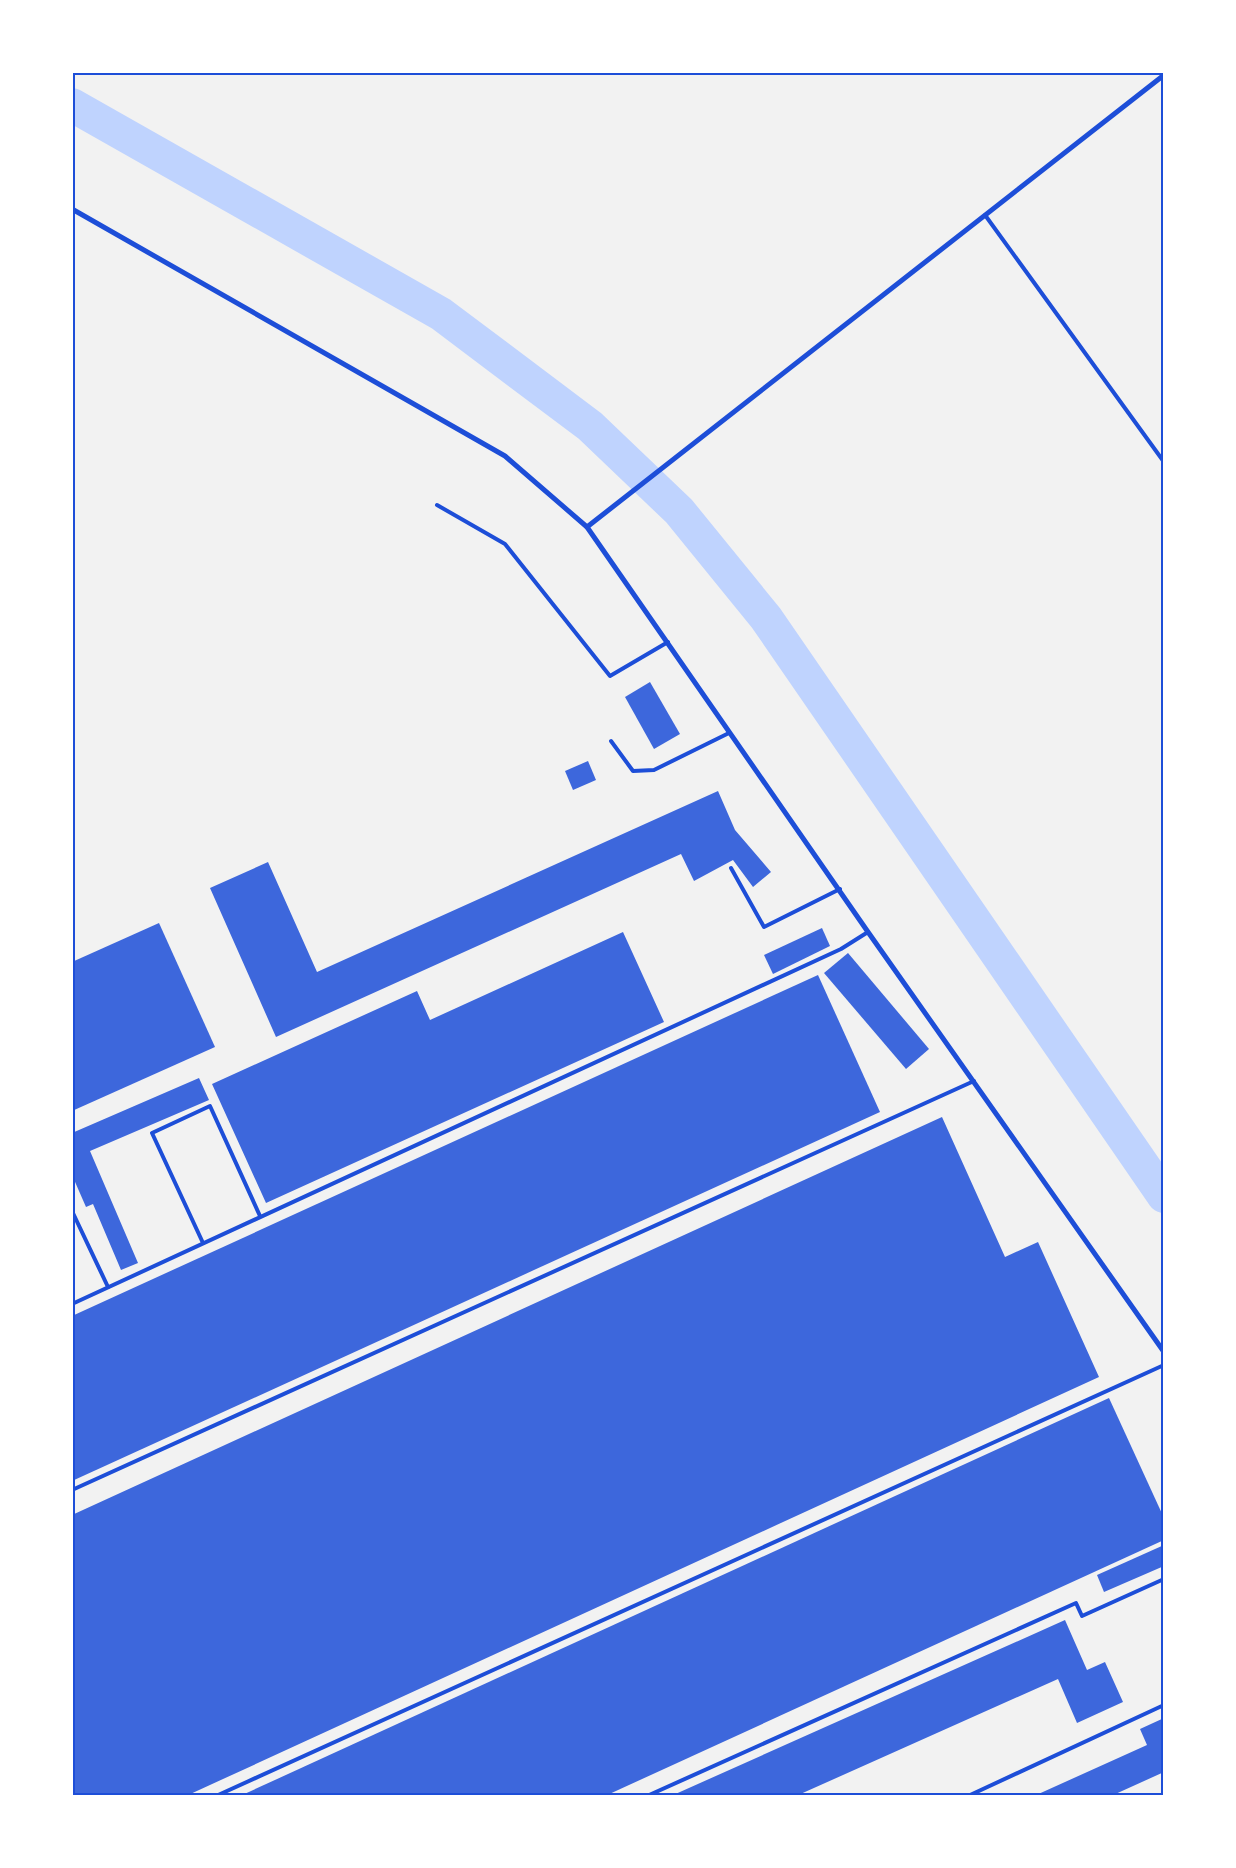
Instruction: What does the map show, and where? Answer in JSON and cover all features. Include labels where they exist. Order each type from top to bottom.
[{"type":"street","points":[[587,527],[1164,75]]},
{"type":"street","points":[[72,209],[505,456],[587,527],[729,733],[840,889],[868,932],[1164,1352]]},
{"type":"lane","points":[[985,215],[1164,462]]},
{"type":"lane","points":[[437,505],[505,544],[610,676],[668,642]]},
{"type":"lane","points":[[611,741],[633,772],[654,770],[729,733]]},
{"type":"lane","points":[[731,868],[764,927],[840,889]]},
{"type":"lane","points":[[72,1304],[841,949],[868,932]]},
{"type":"lane","points":[[72,1490],[974,1081]]},
{"type":"lane","points":[[203,1243],[152,1133],[160,1129],[210,1106],[260,1216]]},
{"type":"lane","points":[[72,1211],[108,1288]]},
{"type":"lane","points":[[216,1796],[1164,1366]]},
{"type":"lane","points":[[647,1796],[1076,1603],[1082,1616],[1164,1579]]},
{"type":"lane","points":[[968,1796],[1164,1705]]},
{"type":"building","points":[[650,682],[680,734],[654,749],[625,697]]},
{"type":"building","points":[[588,761],[596,780],[573,790],[565,771]]},
{"type":"building","points":[[718,791],[735,830],[771,872],[753,887],[733,860],[694,881],[681,854],[276,1037],[210,888],[268,862],[317,972]]},
{"type":"building","points":[[159,923],[215,1047],[72,1111],[72,962]]},
{"type":"building","points":[[822,928],[830,946],[773,974],[764,955]]},
{"type":"building","points":[[623,932],[664,1022],[266,1203],[212,1084],[417,991],[430,1020]]},
{"type":"building","points":[[848,953],[929,1049],[906,1069],[824,973]]},
{"type":"building","points":[[818,975],[880,1112],[72,1481],[72,1316]]},
{"type":"building","points":[[199,1078],[209,1100],[90,1151],[138,1263],[121,1270],[93,1204],[86,1207],[72,1175],[72,1133]]},
{"type":"building","points":[[942,1117],[1005,1257],[1038,1242],[1099,1377],[186,1796],[72,1796],[72,1515]]},
{"type":"building","points":[[1109,1398],[1164,1518],[1164,1540],[605,1796],[240,1796]]},
{"type":"building","points":[[1164,1545],[1164,1566],[1104,1592],[1097,1575]]},
{"type":"building","points":[[1065,1620],[1087,1670],[1105,1662],[1123,1702],[1077,1723],[1058,1679],[796,1796],[671,1796]]},
{"type":"building","points":[[1164,1718],[1164,1772],[1111,1796],[1034,1796],[1147,1745],[1140,1729]]},
{"type":"waterway","points":[[72,105],[441,314],[590,426],[679,511],[766,618],[1164,1196]]}]
